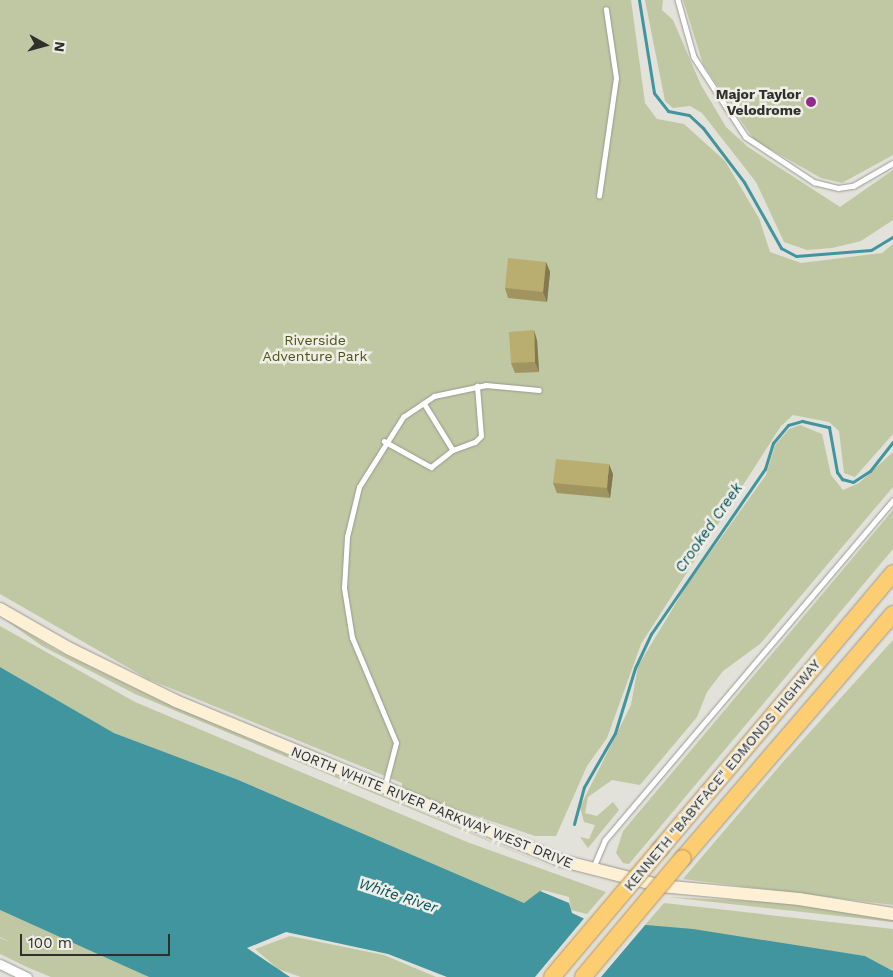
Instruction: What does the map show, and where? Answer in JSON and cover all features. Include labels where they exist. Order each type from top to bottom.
[{"type":"highway","name":"KENNETH \"BABYFACE\" EDMONDS HIGHWAY","points":[[552,977],[893,573]]},
{"type":"highway","name":"KENNETH \"BABYFACE\" EDMONDS HIGHWAY","points":[[583,977],[893,614]]},
{"type":"street","name":"NORTH WHITE RIVER PARKWAY WEST DRIVE","points":[[0,609],[151,690],[384,788],[592,871],[661,886],[798,898],[893,914]]},
{"type":"street","points":[[0,964],[27,977]]},
{"type":"lane","points":[[678,0],[694,57],[753,142],[814,182],[838,188],[853,186],[893,163]]},
{"type":"lane","points":[[599,196],[616,78],[606,10]]},
{"type":"lane","points":[[384,788],[396,743],[352,638],[344,588],[347,537],[359,487],[384,441],[403,417],[424,403],[458,388],[477,386],[539,390]]},
{"type":"lane","points":[[384,441],[431,467],[453,450],[481,436],[477,386]]},
{"type":"lane","points":[[424,403],[453,450]]},
{"type":"lane","points":[[592,871],[605,840],[893,500]]},
{"type":"green space","name":"Riverside Adventure Park","points":[[0,0],[631,0],[645,103],[657,119],[684,124],[725,161],[759,218],[770,252],[801,263],[882,253],[893,244],[893,434],[855,477],[844,473],[839,431],[829,422],[793,415],[781,426],[641,644],[607,738],[587,766],[556,836],[535,836],[402,791],[402,783],[148,679],[0,594]]},
{"type":"green space","points":[[645,0],[663,0],[662,10],[673,20],[701,85],[726,127],[748,147],[840,207],[893,170],[893,220],[861,241],[832,248],[807,250],[784,242],[756,182],[702,113],[690,106],[673,108],[665,101]]},
{"type":"green space","name":"Major Taylor Velodrome","points":[[683,0],[893,0],[893,155],[842,183],[821,178],[754,140],[703,64]]},
{"type":"green space","points":[[800,425],[822,434],[831,475],[843,490],[859,483],[893,452],[893,487],[760,644],[723,671],[707,692],[697,717],[640,785],[612,780],[588,797],[585,813],[597,816],[613,802],[619,810],[588,848],[580,837],[589,839],[595,825],[584,822],[580,807],[631,705],[638,666],[687,585],[766,475],[775,445],[789,429]]},
{"type":"green space","points":[[893,510],[893,549],[629,864],[623,863],[616,853],[623,831]]},
{"type":"green space","points":[[0,616],[56,650],[163,702],[558,870],[135,694],[42,646]]},
{"type":"green space","points":[[0,626],[135,702],[467,842],[606,892],[587,914],[571,910],[569,897],[543,890],[524,903],[236,779],[114,733],[0,667]]},
{"type":"green space","points":[[893,640],[893,905],[683,879],[782,763]]},
{"type":"green space","points":[[668,897],[776,902],[893,920],[893,922]]},
{"type":"green space","points":[[664,903],[893,929],[893,971],[865,956],[644,926]]},
{"type":"green space","points":[[0,910],[95,951],[149,977],[51,977],[29,968],[0,954],[0,938],[10,942],[0,937]]},
{"type":"green space","points":[[290,936],[384,955],[436,977],[301,977],[278,969],[255,949]]},
{"type":"water","name":"White River","points":[[0,667],[114,733],[236,779],[524,903],[540,891],[569,903],[572,913],[587,920],[693,929],[865,956],[893,971],[893,977],[447,977],[388,954],[286,932],[247,948],[290,977],[149,977],[0,910]]},
{"type":"pier","points":[[586,916],[646,924],[601,977],[535,977]]},
{"type":"building","points":[[508,258],[546,262],[543,292],[505,288]]},
{"type":"building","points":[[534,330],[535,362],[511,363],[509,332]]},
{"type":"building","points":[[556,459],[609,464],[607,488],[553,483]]},
{"type":"waterway","name":"Crooked Creek","points":[[639,0],[654,93],[668,111],[689,115],[703,128],[744,182],[781,248],[796,256],[871,250],[893,237]]},
{"type":"waterway","name":"Crooked Creek","points":[[574,824],[584,787],[615,733],[635,668],[651,634],[765,469],[773,443],[788,425],[802,421],[829,427],[837,472],[842,479],[853,482],[870,471],[893,442]]},
{"type":"place","name":"Major Taylor Velodrome","points":[[811,102]]}]
